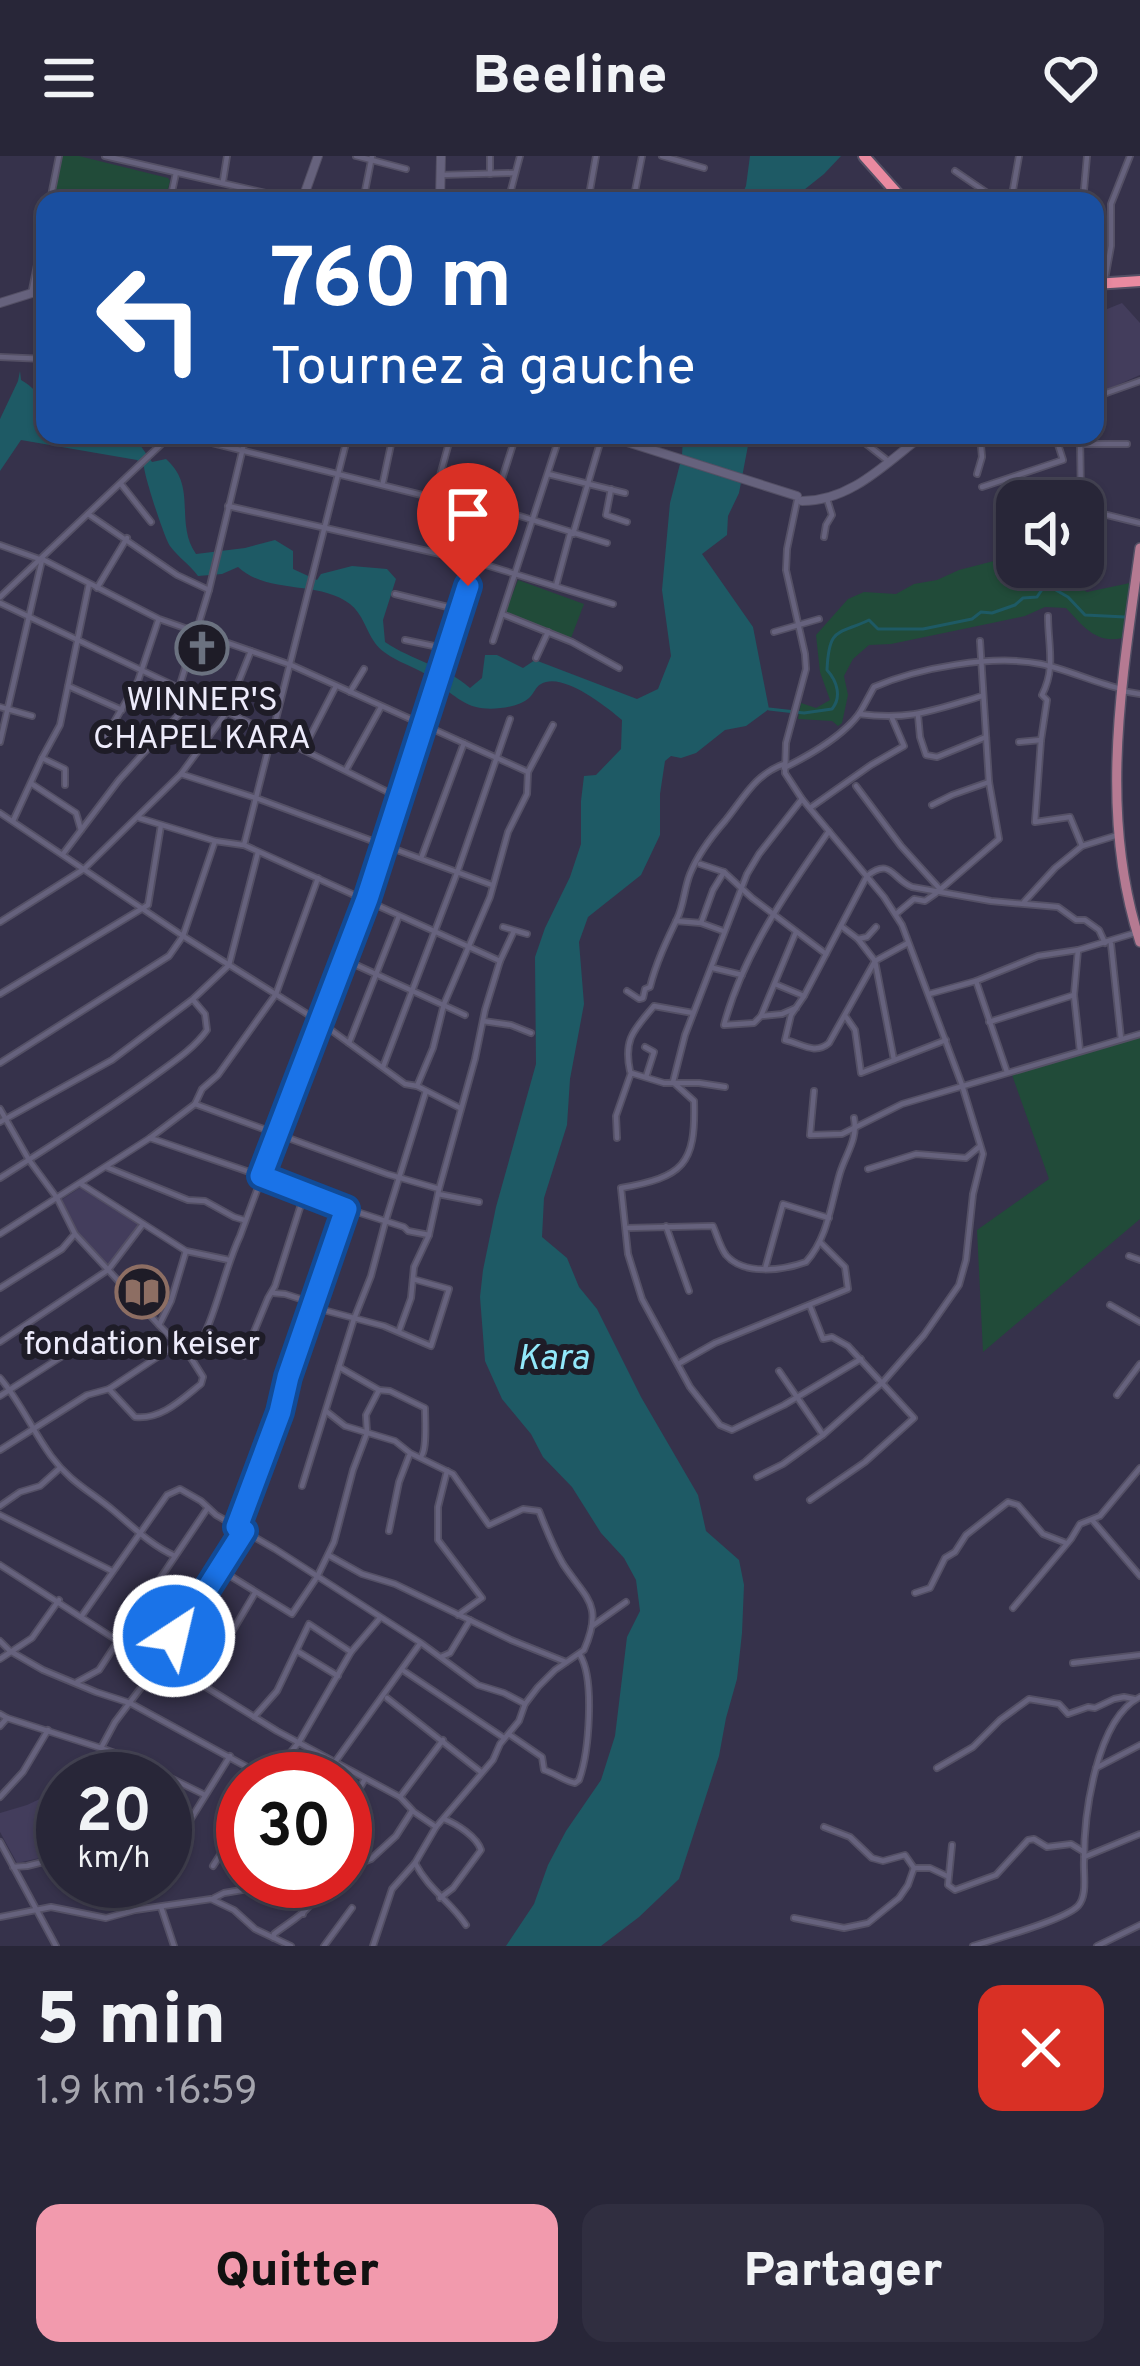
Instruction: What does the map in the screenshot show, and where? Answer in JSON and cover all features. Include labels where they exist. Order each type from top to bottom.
[{"type":"highway","points":[[864,156],[896,192]]},
{"type":"highway","points":[[1104,284],[1140,281]]},
{"type":"main road","points":[[304,192],[318,156]]},
{"type":"main road","points":[[440,192],[441,156]]},
{"type":"main road","points":[[0,303],[36,292]]},
{"type":"main road","points":[[634,444],[801,500],[827,499],[853,489],[911,444]]},
{"type":"main road","points":[[1139,935],[1127,896],[1118,836],[1115,748],[1140,548]]},
{"type":"street","points":[[52,192],[58,156]]},
{"type":"street","points":[[106,156],[264,192]]},
{"type":"street","points":[[223,182],[226,156]]},
{"type":"street","points":[[356,156],[406,169]]},
{"type":"street","points":[[490,156],[490,174]]},
{"type":"street","points":[[510,192],[520,156]]},
{"type":"street","points":[[590,192],[596,156]]},
{"type":"street","points":[[635,192],[642,156]]},
{"type":"street","points":[[662,156],[704,168]]},
{"type":"street","points":[[1013,192],[1019,156]]},
{"type":"street","points":[[1084,192],[1087,156]]},
{"type":"street","points":[[1104,268],[1111,245],[1111,204],[1130,156]]},
{"type":"street","points":[[365,192],[371,158]]},
{"type":"street","points":[[955,171],[986,192]]},
{"type":"street","points":[[172,192],[176,173]]},
{"type":"street","points":[[440,175],[514,173]]},
{"type":"street","points":[[32,292],[36,271]]},
{"type":"street","points":[[0,357],[36,358]]},
{"type":"street","points":[[1104,394],[1140,381]]},
{"type":"street","points":[[162,444],[0,600],[400,798]]},
{"type":"street","points":[[215,444],[434,498],[494,508],[607,543]]},
{"type":"street","points":[[179,688],[209,590],[244,444]]},
{"type":"street","points":[[244,845],[346,444]]},
{"type":"street","points":[[383,484],[392,444]]},
{"type":"street","points":[[434,498],[448,444]]},
{"type":"street","points":[[191,1358],[227,1278],[229,1261],[367,899],[513,444]]},
{"type":"street","points":[[493,641],[557,444]]},
{"type":"street","points":[[556,586],[601,444]]},
{"type":"street","points":[[866,444],[888,461]]},
{"type":"street","points":[[977,474],[981,444]]},
{"type":"street","points":[[982,487],[1063,460],[1058,444]]},
{"type":"street","points":[[1081,480],[1081,444],[1127,444]]},
{"type":"street","points":[[548,474],[625,493]]},
{"type":"street","points":[[121,484],[152,523]]},
{"type":"street","points":[[611,489],[606,515],[627,522]]},
{"type":"street","points":[[824,537],[832,515],[827,499]]},
{"type":"street","points":[[757,1477],[823,1435],[883,1382],[924,1335],[958,1285],[983,1154],[946,1040],[896,914],[788,781],[786,743],[806,668],[786,560],[801,500]]},
{"type":"street","points":[[228,506],[476,562],[614,604]]},
{"type":"street","points":[[88,514],[177,575],[209,590]]},
{"type":"street","points":[[1104,514],[1140,523]]},
{"type":"street","points":[[97,588],[127,538]]},
{"type":"street","points":[[0,544],[159,619],[291,664],[528,772]]},
{"type":"street","points":[[0,742],[4,708],[42,560]]},
{"type":"street","points":[[13,821],[60,725],[89,584]]},
{"type":"street","points":[[394,594],[460,610]]},
{"type":"street","points":[[502,614],[572,642],[619,668]]},
{"type":"street","points":[[1048,616],[1052,667],[1042,695],[1047,700],[1035,822],[1070,817],[1082,846]]},
{"type":"street","points":[[100,746],[138,681],[159,619]]},
{"type":"street","points":[[774,632],[819,619]]},
{"type":"street","points":[[536,658],[548,632]]},
{"type":"street","points":[[405,640],[448,649]]},
{"type":"street","points":[[896,914],[914,898],[925,901],[999,839],[989,782],[980,641]]},
{"type":"street","points":[[0,922],[84,869],[181,773],[226,713],[251,651]]},
{"type":"street","points":[[627,991],[644,998],[676,921],[691,869],[709,837],[756,780],[771,769],[806,758],[859,714],[874,687],[938,666],[1011,658],[1140,694]]},
{"type":"street","points":[[350,692],[364,669]]},
{"type":"street","points":[[68,686],[122,710]]},
{"type":"street","points":[[302,751],[336,686]]},
{"type":"street","points":[[63,854],[119,780],[195,696]]},
{"type":"street","points":[[859,714],[918,715],[984,696]]},
{"type":"street","points":[[346,772],[381,707]]},
{"type":"street","points":[[4,708],[32,716]]},
{"type":"street","points":[[918,715],[926,755],[937,757],[986,737]]},
{"type":"street","points":[[810,808],[904,746],[892,718]]},
{"type":"street","points":[[383,1067],[510,719]]},
{"type":"street","points":[[417,1086],[466,947],[490,897],[508,832],[527,794],[528,772],[553,725]]},
{"type":"street","points":[[1019,742],[1041,740]]},
{"type":"street","points":[[421,857],[464,743]]},
{"type":"street","points":[[42,758],[65,769],[64,785]]},
{"type":"street","points":[[181,773],[491,885]]},
{"type":"street","points":[[932,805],[989,782]]},
{"type":"street","points":[[32,784],[76,813],[80,830]]},
{"type":"street","points":[[856,786],[939,889]]},
{"type":"street","points":[[673,1082],[693,1013],[741,888],[759,854],[802,799]]},
{"type":"street","points":[[0,813],[320,1022],[405,1084],[460,1108]]},
{"type":"street","points":[[139,818],[244,845],[500,961]]},
{"type":"street","points":[[0,994],[148,905],[161,825]]},
{"type":"street","points":[[796,932],[761,1016],[754,1023],[724,1025],[732,996],[773,913],[829,831]]},
{"type":"street","points":[[1024,902],[1082,846],[1118,836]]},
{"type":"street","points":[[0,1063],[169,956],[183,936],[215,841]]},
{"type":"street","points":[[3,1120],[112,1060],[193,999],[229,964],[258,853]]},
{"type":"street","points":[[698,862],[724,872],[826,954]]},
{"type":"street","points":[[909,942],[875,961],[822,1049],[785,1040],[791,1015],[867,876],[877,869],[888,869],[907,885],[991,902],[1058,907],[1076,920],[1085,920],[1099,930],[1114,952],[1121,1039]]},
{"type":"street","points":[[701,923],[724,872]]},
{"type":"street","points":[[0,1234],[195,1104],[276,994],[318,878]]},
{"type":"street","points":[[349,1043],[399,916]]},
{"type":"street","points":[[676,921],[723,931]]},
{"type":"street","points":[[842,926],[875,961],[894,1060]]},
{"type":"street","points":[[503,927],[527,934]]},
{"type":"street","points":[[858,939],[876,927]]},
{"type":"street","points":[[399,1331],[418,1257],[429,1235],[500,961],[514,931]]},
{"type":"street","points":[[929,994],[1038,956],[1139,935]]},
{"type":"street","points":[[1078,950],[1074,995],[1081,1051]]},
{"type":"street","points":[[344,958],[465,1015]]},
{"type":"street","points":[[710,967],[742,974]]},
{"type":"street","points":[[976,981],[1007,1072]]},
{"type":"street","points":[[775,984],[804,996]]},
{"type":"street","points":[[989,1022],[1074,995]]},
{"type":"street","points":[[0,1178],[127,1095],[202,1037],[207,1030],[205,1014],[193,999]]},
{"type":"street","points":[[616,1138],[616,1116],[631,1073],[627,1057],[633,1029],[654,1006],[693,1013]]},
{"type":"street","points":[[761,1016],[796,1008]]},
{"type":"street","points":[[845,1016],[855,1030],[861,1073],[946,1040]]},
{"type":"street","points":[[483,1021],[531,1033]]},
{"type":"street","points":[[814,1091],[810,1135],[842,1134],[855,1122],[902,1104],[1140,1034]]},
{"type":"street","points":[[645,1047],[654,1052],[646,1077]]},
{"type":"street","points":[[631,1073],[658,1082],[725,1087]]},
{"type":"street","points":[[673,1082],[694,1101],[693,1142],[681,1167],[664,1178],[621,1188],[634,1278],[690,1387],[720,1425],[732,1430],[861,1359]]},
{"type":"street","points":[[302,1486],[426,1091]]},
{"type":"street","points":[[195,1104],[479,1202]]},
{"type":"street","points":[[0,1109],[75,1234],[191,1358],[202,1377],[201,1384],[149,1418],[135,1417],[109,1389]]},
{"type":"street","points":[[626,1228],[713,1226],[725,1254],[748,1267],[791,1267],[806,1262],[829,1218],[842,1167],[852,1149],[855,1122]]},
{"type":"street","points":[[150,1138],[429,1235]]},
{"type":"street","points":[[868,1169],[916,1154],[966,1158],[979,1147]]},
{"type":"street","points":[[106,1166],[246,1220]]},
{"type":"street","points":[[80,1183],[186,1251],[229,1261]]},
{"type":"street","points":[[244,1356],[304,1195]]},
{"type":"street","points":[[765,1269],[783,1204],[829,1218]]},
{"type":"street","points":[[101,1748],[192,1614],[241,1529],[346,1209]]},
{"type":"street","points":[[0,1342],[108,1270],[143,1224]]},
{"type":"street","points":[[666,1226],[688,1291]]},
{"type":"street","points":[[0,1288],[62,1249],[75,1234]]},
{"type":"street","points":[[678,1364],[716,1343],[845,1291],[850,1286],[845,1267],[820,1242]]},
{"type":"street","points":[[159,1325],[186,1251]]},
{"type":"street","points":[[1129,1256],[1140,1260]]},
{"type":"street","points":[[271,1292],[399,1331],[431,1346],[449,1288],[413,1279]]},
{"type":"street","points":[[1110,1305],[1140,1322]]},
{"type":"street","points":[[810,1306],[823,1339],[832,1336],[848,1346],[914,1418],[865,1462],[810,1500]]},
{"type":"street","points":[[0,1450],[87,1395],[109,1389],[177,1344]]},
{"type":"street","points":[[0,1396],[61,1357]]},
{"type":"street","points":[[1117,1395],[1140,1364]]},
{"type":"street","points":[[339,1367],[424,1408],[426,1446],[420,1458]]},
{"type":"street","points":[[779,1371],[823,1435]]},
{"type":"street","points":[[0,1378],[12,1389],[32,1430],[70,1481],[175,1556]]},
{"type":"street","points":[[218,1569],[292,1614],[328,1555],[367,1432],[366,1415],[379,1390]]},
{"type":"street","points":[[326,1411],[345,1426],[395,1442],[448,1471],[489,1525],[523,1509],[539,1511],[549,1538],[594,1611],[587,1646],[548,1677],[525,1704],[494,1760],[436,1827],[415,1863],[392,1889],[373,1946]]},
{"type":"street","points":[[389,1531],[410,1454]]},
{"type":"street","points":[[0,1506],[40,1486],[60,1468]]},
{"type":"street","points":[[1012,1608],[1080,1524],[1100,1516],[1140,1468]]},
{"type":"street","points":[[448,1471],[438,1507],[437,1540],[482,1598],[458,1615]]},
{"type":"street","points":[[81,1617],[167,1495],[176,1489],[421,1643],[478,1685],[525,1704]]},
{"type":"street","points":[[915,1593],[930,1588],[945,1558],[1007,1502],[1018,1505],[1043,1534],[1066,1543]]},
{"type":"street","points":[[75,1682],[104,1665],[207,1509]]},
{"type":"street","points":[[0,1515],[112,1571]]},
{"type":"street","points":[[1092,1520],[1140,1576]]},
{"type":"street","points":[[328,1555],[566,1662]]},
{"type":"street","points":[[0,1565],[118,1641]]},
{"type":"street","points":[[152,1592],[192,1614]]},
{"type":"street","points":[[201,1684],[255,1593]]},
{"type":"street","points":[[0,1659],[32,1638],[59,1600]]},
{"type":"street","points":[[592,1626],[626,1602]]},
{"type":"street","points":[[291,1752],[351,1652],[380,1618]]},
{"type":"street","points":[[439,1658],[450,1653],[470,1620]]},
{"type":"street","points":[[254,1717],[277,1691],[310,1624],[351,1652]]},
{"type":"street","points":[[0,1641],[44,1670],[130,1702],[222,1752]]},
{"type":"street","points":[[343,1752],[421,1643]]},
{"type":"street","points":[[296,1651],[338,1676]]},
{"type":"street","points":[[403,1670],[542,1757],[544,1770],[569,1782],[579,1780],[585,1759],[588,1681],[580,1655]]},
{"type":"street","points":[[1073,1663],[1140,1655]]},
{"type":"street","points":[[159,1664],[317,1752]]},
{"type":"street","points":[[385,1696],[481,1772]]},
{"type":"street","points":[[973,1946],[1076,1908],[1084,1882],[1096,1768],[1110,1732],[1137,1698]]},
{"type":"street","points":[[937,1768],[973,1747],[1029,1699],[1059,1704],[1068,1714],[1114,1699],[1137,1698]]},
{"type":"street","points":[[0,1726],[4,1716],[112,1752]]},
{"type":"street","points":[[0,1797],[48,1730]]},
{"type":"street","points":[[400,1797],[443,1740]]},
{"type":"street","points":[[1096,1768],[1140,1745]]},
{"type":"street","points":[[192,1817],[216,1778]]},
{"type":"street","points":[[372,1783],[400,1797],[436,1827]]},
{"type":"street","points":[[192,1789],[205,1795]]},
{"type":"street","points":[[372,1857],[396,1836],[412,1811]]},
{"type":"street","points":[[440,1898],[481,1850],[466,1832],[444,1820]]},
{"type":"street","points":[[824,1827],[850,1837],[872,1858],[883,1861],[905,1855],[914,1868]]},
{"type":"street","points":[[1084,1855],[1140,1834]]},
{"type":"street","points":[[952,1845],[947,1876],[955,1890],[1005,1868],[1028,1840],[1047,1847],[1071,1844],[1084,1855]]},
{"type":"street","points":[[0,1842],[56,1946]]},
{"type":"street","points":[[213,1866],[216,1861]]},
{"type":"street","points":[[415,1863],[424,1880],[466,1925]]},
{"type":"street","points":[[13,1867],[36,1864]]},
{"type":"street","points":[[914,1868],[931,1868],[947,1876]]},
{"type":"street","points":[[794,1918],[844,1928],[868,1923],[899,1898],[914,1868]]},
{"type":"street","points":[[192,1903],[216,1897]]},
{"type":"street","points":[[211,1900],[234,1910],[273,1941],[291,1946]]},
{"type":"street","points":[[0,1917],[45,1908]]},
{"type":"street","points":[[56,1908],[106,1918],[152,1908]]},
{"type":"street","points":[[161,1908],[174,1946]]},
{"type":"street","points":[[303,1914],[304,1908]]},
{"type":"street","points":[[273,1941],[274,1934],[309,1908]]},
{"type":"street","points":[[324,1946],[352,1908]]},
{"type":"street","points":[[1097,1946],[1140,1925]]},
{"type":"shaded area","points":[[62,156],[79,156],[170,181],[167,192],[55,192]]},
{"type":"shaded area","points":[[1122,303],[1140,323],[1140,375],[1104,391],[1104,310]]},
{"type":"shaded area","points":[[996,560],[996,588],[1081,588],[1087,592],[1130,583],[1122,638],[1097,636],[1066,608],[1045,607],[1025,616],[869,645],[853,659],[844,676],[848,695],[842,723],[798,719],[801,703],[816,708],[830,700],[820,672],[816,635],[848,599],[864,592],[896,594]]},
{"type":"shaded area","points":[[518,580],[584,604],[571,638],[505,613]]},
{"type":"shaded area","points":[[1140,1037],[1140,1219],[983,1352],[977,1230],[1049,1179],[1012,1075]]},
{"type":"shaded area","points":[[81,1187],[141,1224],[109,1266],[77,1233],[61,1200]]},
{"type":"shaded area","points":[[36,1801],[36,1859],[17,1863],[0,1832],[0,1813]]},
{"type":"water","points":[[750,156],[841,156],[801,192],[743,192]]},
{"type":"water","name":"Kara","points":[[20,371],[21,380],[36,393],[36,443],[21,440],[0,471],[0,419]]},
{"type":"water","name":"Kara","points":[[44,444],[139,444],[152,462],[166,459],[181,481],[187,530],[196,554],[275,540],[293,551],[293,569],[317,580],[321,574],[352,566],[387,569],[396,579],[383,620],[385,642],[470,688],[482,678],[485,655],[497,655],[523,668],[535,660],[637,699],[658,689],[671,656],[662,590],[670,503],[683,444],[748,444],[727,535],[702,554],[753,627],[769,709],[746,726],[725,730],[696,753],[665,761],[660,835],[641,875],[588,917],[579,942],[584,1004],[567,1125],[544,1198],[542,1237],[567,1258],[579,1287],[597,1309],[698,1495],[706,1531],[739,1560],[744,1585],[737,1679],[719,1756],[679,1879],[601,1946],[506,1946],[534,1904],[566,1831],[601,1780],[615,1736],[627,1637],[640,1611],[636,1580],[572,1487],[543,1457],[502,1399],[485,1361],[480,1297],[496,1207],[536,1064],[535,957],[581,844],[584,776],[596,775],[621,749],[622,720],[584,692],[550,681],[518,704],[476,707],[384,652],[354,608],[337,597],[264,581],[238,567],[198,576],[170,546],[144,467],[137,460]]},
{"type":"waterway","points":[[769,709],[804,713],[832,709],[837,694],[827,670],[830,646],[837,634],[869,620],[878,629],[923,629],[992,613],[1023,598],[1037,597],[1049,586],[1085,615],[1125,617]]},
{"type":"place","name":"WINNER'S CHAPEL KARA","points":[[202,648]]},
{"type":"place","name":"fondation keiser","points":[[142,1292]]},
{"type":"route","points":[[174,1636],[244,1531],[237,1527],[346,1209],[261,1176],[367,899],[468,586]]}]
